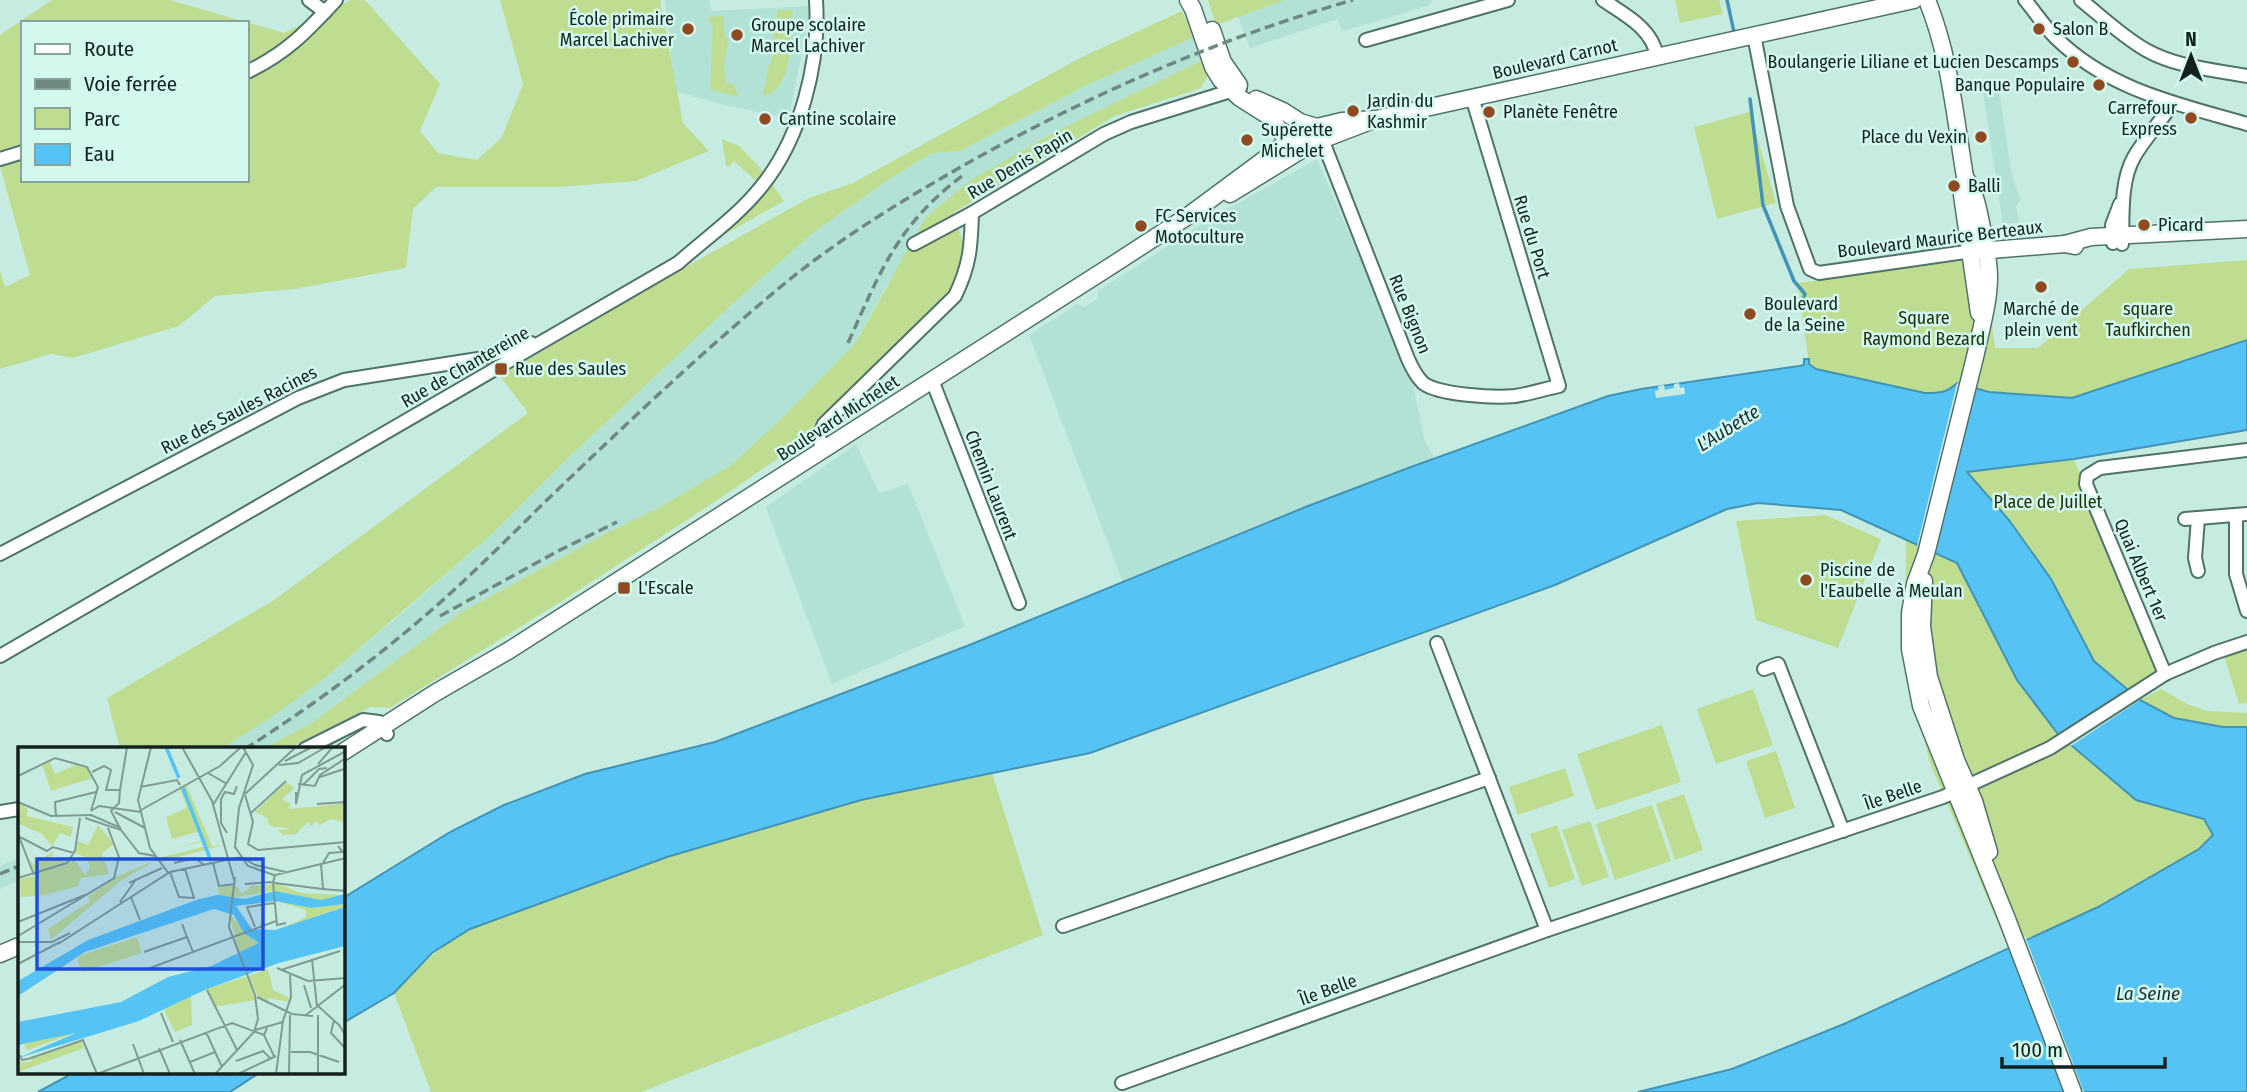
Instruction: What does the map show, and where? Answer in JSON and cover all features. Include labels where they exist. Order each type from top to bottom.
[{"type":"main road","points":[[1188,0],[1213,67],[1237,89],[1283,111],[1301,138]]},
{"type":"main road","points":[[1199,0],[1223,62],[1237,89]]},
{"type":"main road","name":"Boulevard Carnot","points":[[1301,138],[1342,121],[1376,119],[1914,0]]},
{"type":"main road","points":[[1927,0],[1944,51],[1965,177],[1975,191],[1979,251],[1989,282],[1986,310],[1981,320],[1971,372],[1926,554],[1922,626],[1924,654],[1961,789],[1974,801],[2007,919],[2073,1092]]},
{"type":"main road","name":"Boulevard Michelet","points":[[345,751],[449,695],[508,651],[1188,216],[1249,184],[1301,138]]},
{"type":"main road","name":"Boulevard Maurice Berteaux","points":[[1979,251],[2065,244],[2085,238],[2135,243],[2145,236],[2247,229]]},
{"type":"main road","name":"Boulevard Michelet","points":[[345,761],[385,730]]},
{"type":"main road","points":[[0,954],[18,946]]},
{"type":"street","points":[[309,0],[325,12]]},
{"type":"street","points":[[248,71],[282,53],[336,0]]},
{"type":"street","name":"Rue de Chantereine","points":[[0,656],[670,268],[720,227],[762,187],[784,150],[803,104],[815,40],[816,0]]},
{"type":"street","points":[[1366,40],[1508,0]]},
{"type":"street","points":[[1603,0],[1648,33],[1655,42],[1657,56]]},
{"type":"street","points":[[2025,0],[2056,38],[2097,71],[2138,92],[2247,124]]},
{"type":"street","points":[[2081,0],[2129,39],[2157,55],[2185,65],[2247,76]]},
{"type":"street","name":"Boulevard Maurice Berteaux","points":[[1748,36],[1787,206],[1808,265],[1814,272],[1979,251]]},
{"type":"street","name":"Rue Denis Papin","points":[[822,450],[820,431],[824,424],[955,296],[967,272],[971,246],[971,213],[1104,134],[1131,122],[1237,89]]},
{"type":"street","name":"Rue du Port","points":[[1472,97],[1559,386]]},
{"type":"street","points":[[2117,240],[2113,220],[2123,197],[2130,168],[2173,103]]},
{"type":"street","name":"Rue Bignon","points":[[1301,138],[1408,359],[1424,384],[1434,389],[1489,396],[1513,396],[1559,386]]},
{"type":"street","points":[[0,159],[21,153]]},
{"type":"street","points":[[914,243],[971,213]]},
{"type":"street","name":"Rue des Saules Racines","points":[[0,554],[298,397],[329,384],[478,359],[552,337]]},
{"type":"street","name":"Chemin Laurent","points":[[932,380],[1018,603]]},
{"type":"street","points":[[838,411],[851,432]]},
{"type":"street","name":"Quai Albert 1er","points":[[2165,674],[2086,484],[2087,476],[2091,471],[2100,468],[2247,450]]},
{"type":"street","points":[[2198,570],[2191,519],[2241,515],[2236,574],[2247,611]]},
{"type":"street","name":"Île Belle","points":[[1122,1083],[1547,930],[1961,789],[2050,748],[2165,674],[2247,642]]},
{"type":"street","points":[[1437,643],[1547,930]]},
{"type":"street","points":[[1764,669],[1778,664],[1843,831]]},
{"type":"street","points":[[309,747],[363,720],[375,721],[385,730]]},
{"type":"street","points":[[1063,926],[1489,778]]},
{"type":"street","points":[[0,812],[18,809]]},
{"type":"shaded area","name":"Groupe scolaire Marcel Lachiver","points":[[665,0],[709,0],[711,11],[811,6],[789,118],[720,104],[675,91]]},
{"type":"shaded area","points":[[1285,0],[1432,0],[1430,5],[1342,31],[1338,19],[1250,48],[1238,17]]},
{"type":"shaded area","points":[[1194,37],[1205,59],[1055,132],[926,218],[914,236],[914,252],[887,284],[855,344],[730,466],[660,507],[460,613],[312,723],[267,747],[224,747],[325,678],[402,613],[491,535],[570,456],[814,232],[932,153],[960,151],[1087,85]]},
{"type":"shaded area","points":[[1998,83],[2011,171],[2020,200],[2016,207],[2019,222],[2003,224],[1982,85]]},
{"type":"shaded area","points":[[1317,159],[1411,376],[1425,442],[1435,459],[1308,506],[1123,583],[1029,335],[1077,304],[1084,307],[1098,299],[1098,291],[1208,220]]},
{"type":"shaded area","points":[[856,444],[879,493],[908,484],[965,626],[832,684],[766,507]]},
{"type":"shaded area","points":[[18,858],[18,880],[0,889],[0,866]]},
{"type":"green space","points":[[52,0],[170,0],[243,21],[21,21],[21,182],[248,182],[248,23],[284,33],[351,0],[365,0],[440,84],[420,131],[438,153],[477,160],[502,137],[523,84],[500,0],[660,0],[683,123],[709,151],[636,181],[558,187],[436,187],[413,209],[406,268],[295,289],[215,296],[179,326],[73,358],[51,354],[0,369],[0,270],[5,287],[30,275],[0,166],[0,35]]},
{"type":"green space","points":[[1208,0],[1285,0],[1216,25]]},
{"type":"green space","points":[[1675,0],[1719,0],[1723,14],[1680,23]]},
{"type":"green space","points":[[778,10],[793,10],[788,60],[780,84],[773,92],[763,96],[774,48]]},
{"type":"green space","points":[[1182,11],[1194,37],[1087,85],[960,151],[932,153],[814,232],[570,456],[491,535],[325,678],[273,716],[224,747],[119,747],[107,698],[274,600],[528,413],[500,376],[809,198],[853,183],[1078,59]]},
{"type":"green space","points":[[723,16],[725,37],[728,39],[724,66],[726,83],[733,84],[739,97],[710,89],[713,26],[707,17]]},
{"type":"green space","points":[[1205,59],[1208,76],[1201,88],[1115,116],[953,213],[964,245],[957,282],[931,312],[802,442],[562,601],[390,708],[371,707],[291,747],[267,747],[312,723],[460,613],[660,507],[730,466],[855,344],[925,218],[971,180],[1055,132]]},
{"type":"green space","points":[[1750,112],[1776,203],[1717,219],[1694,127]]},
{"type":"green space","points":[[722,139],[739,146],[763,171],[757,182],[734,161],[730,166],[726,166]]},
{"type":"green space","points":[[772,184],[784,201],[718,238],[751,207]]},
{"type":"green space","points":[[1983,258],[1995,348],[2038,348],[2129,269],[2247,260],[2247,340],[2072,398],[1989,392],[1957,383],[1942,392],[1925,393],[1816,369],[1809,364],[1798,283]]},
{"type":"green space","name":"Place de Juillet","points":[[2074,459],[2158,665],[2152,676],[2128,691],[2093,661],[2051,579],[2009,520],[1967,472]]},
{"type":"green space","name":"Piscine de l'Eaubelle à Meulan","points":[[1825,515],[1881,539],[1838,648],[1756,620],[1736,521]]},
{"type":"green space","points":[[1906,539],[1957,563],[2017,680],[2058,734],[2136,800],[2205,819],[2213,835],[2199,849],[2098,907],[2008,947],[1930,763],[1905,663]]},
{"type":"green space","points":[[2247,645],[2247,703],[2239,704],[2223,653]]},
{"type":"green space","points":[[1753,689],[1773,745],[1716,764],[1697,709]]},
{"type":"green space","points":[[2161,689],[2187,704],[2207,711],[2247,713],[2247,727],[2223,727],[2174,718],[2140,700]]},
{"type":"green space","points":[[1662,725],[1681,782],[1596,810],[1577,754]]},
{"type":"green space","points":[[1776,751],[1795,808],[1765,818],[1746,761]]},
{"type":"green space","points":[[1565,768],[1574,796],[1518,815],[1509,787]]},
{"type":"green space","points":[[992,773],[1043,935],[641,1092],[431,1092],[394,993],[429,958],[470,929],[667,857],[861,800]]},
{"type":"green space","points":[[1684,794],[1703,850],[1675,860],[1656,804]]},
{"type":"green space","points":[[1652,805],[1671,861],[1615,880],[1596,824]]},
{"type":"green space","points":[[1590,821],[1609,877],[1582,886],[1562,830]]},
{"type":"green space","points":[[1557,825],[1575,879],[1549,888],[1530,834]]},
{"type":"water","name":"La Seine","points":[[2247,340],[2247,430],[2074,459],[1967,472],[2009,520],[2051,579],[2094,661],[2140,700],[2174,718],[2223,727],[2247,727],[2247,1092],[1638,1092],[1732,1069],[1844,1024],[2098,907],[2199,849],[2213,835],[2204,819],[2136,800],[2058,734],[2017,680],[1957,563],[1841,510],[1758,503],[1727,509],[1555,585],[1090,753],[861,800],[667,857],[470,929],[432,953],[394,993],[345,1022],[345,897],[450,832],[504,805],[585,774],[715,742],[967,646],[1308,506],[1411,467],[1608,396],[1799,366],[1804,365],[1804,359],[1809,359],[1809,364],[1816,369],[1925,393],[1942,392],[1957,383],[1989,392],[2072,398]]},
{"type":"water","points":[[71,1074],[257,1074],[230,1092],[38,1092]]},
{"type":"pier","points":[[1679,383],[1680,388],[1684,387],[1685,394],[1656,398],[1655,391],[1659,390],[1658,386],[1664,385],[1665,390],[1674,388],[1674,384]]},
{"type":"pier","points":[[1957,383],[1975,389],[1933,553],[1917,546]]},
{"type":"pier","points":[[2128,691],[2140,700],[2071,746],[2058,734]]},
{"type":"pier","points":[[2025,936],[2084,1092],[2063,1092],[2007,944]]},
{"type":"waterway","name":"L'Aubette","points":[[1727,0],[1734,32]]},
{"type":"waterway","name":"L'Aubette","points":[[1750,99],[1763,205],[1794,281],[1805,294],[1803,300]]},
{"type":"railway","points":[[248,747],[335,688],[420,620],[694,362],[784,284],[850,235],[966,164],[1107,92],[1252,32],[1353,0]]},
{"type":"railway","points":[[848,343],[882,270],[907,230],[924,210],[966,173]]},
{"type":"railway","points":[[440,616],[617,522]]},
{"type":"railway","points":[[0,874],[18,866]]},
{"type":"place","name":"École primaire Marcel Lachiver","points":[[688,29]]},
{"type":"place","name":"Salon B","points":[[2039,29]]},
{"type":"place","name":"Groupe scolaire Marcel Lachiver","points":[[737,35]]},
{"type":"place","name":"Boulangerie Liliane et Lucien Descamps","points":[[2073,62]]},
{"type":"place","name":"Banque Populaire","points":[[2099,85]]},
{"type":"place","name":"Jardin du Kashmir","points":[[1353,111]]},
{"type":"place","name":"Planète Fenêtre","points":[[1489,112]]},
{"type":"place","name":"Carrefour Express","points":[[2191,118]]},
{"type":"place","name":"Cantine scolaire","points":[[765,119]]},
{"type":"place","name":"Place du Vexin","points":[[1981,137]]},
{"type":"place","name":"Supérette Michelet","points":[[1247,140]]},
{"type":"place","name":"Balli","points":[[1954,186]]},
{"type":"place","name":"Picard","points":[[2144,225]]},
{"type":"place","name":"FC Services Motoculture","points":[[1141,226]]},
{"type":"place","name":"Marché de plein vent","points":[[2041,287]]},
{"type":"place","name":"Boulevard de la Seine","points":[[1750,314]]},
{"type":"place","name":"Rue des Saules","points":[[501,369]]},
{"type":"place","name":"Piscine de l'Eaubelle à Meulan","points":[[1806,580]]},
{"type":"place","name":"L'Escale","points":[[624,588]]},
{"type":"park label","name":"square Taufkirchen","points":[[2148,319]]},
{"type":"park label","name":"Square Raymond Bezard","points":[[1924,328]]}]
